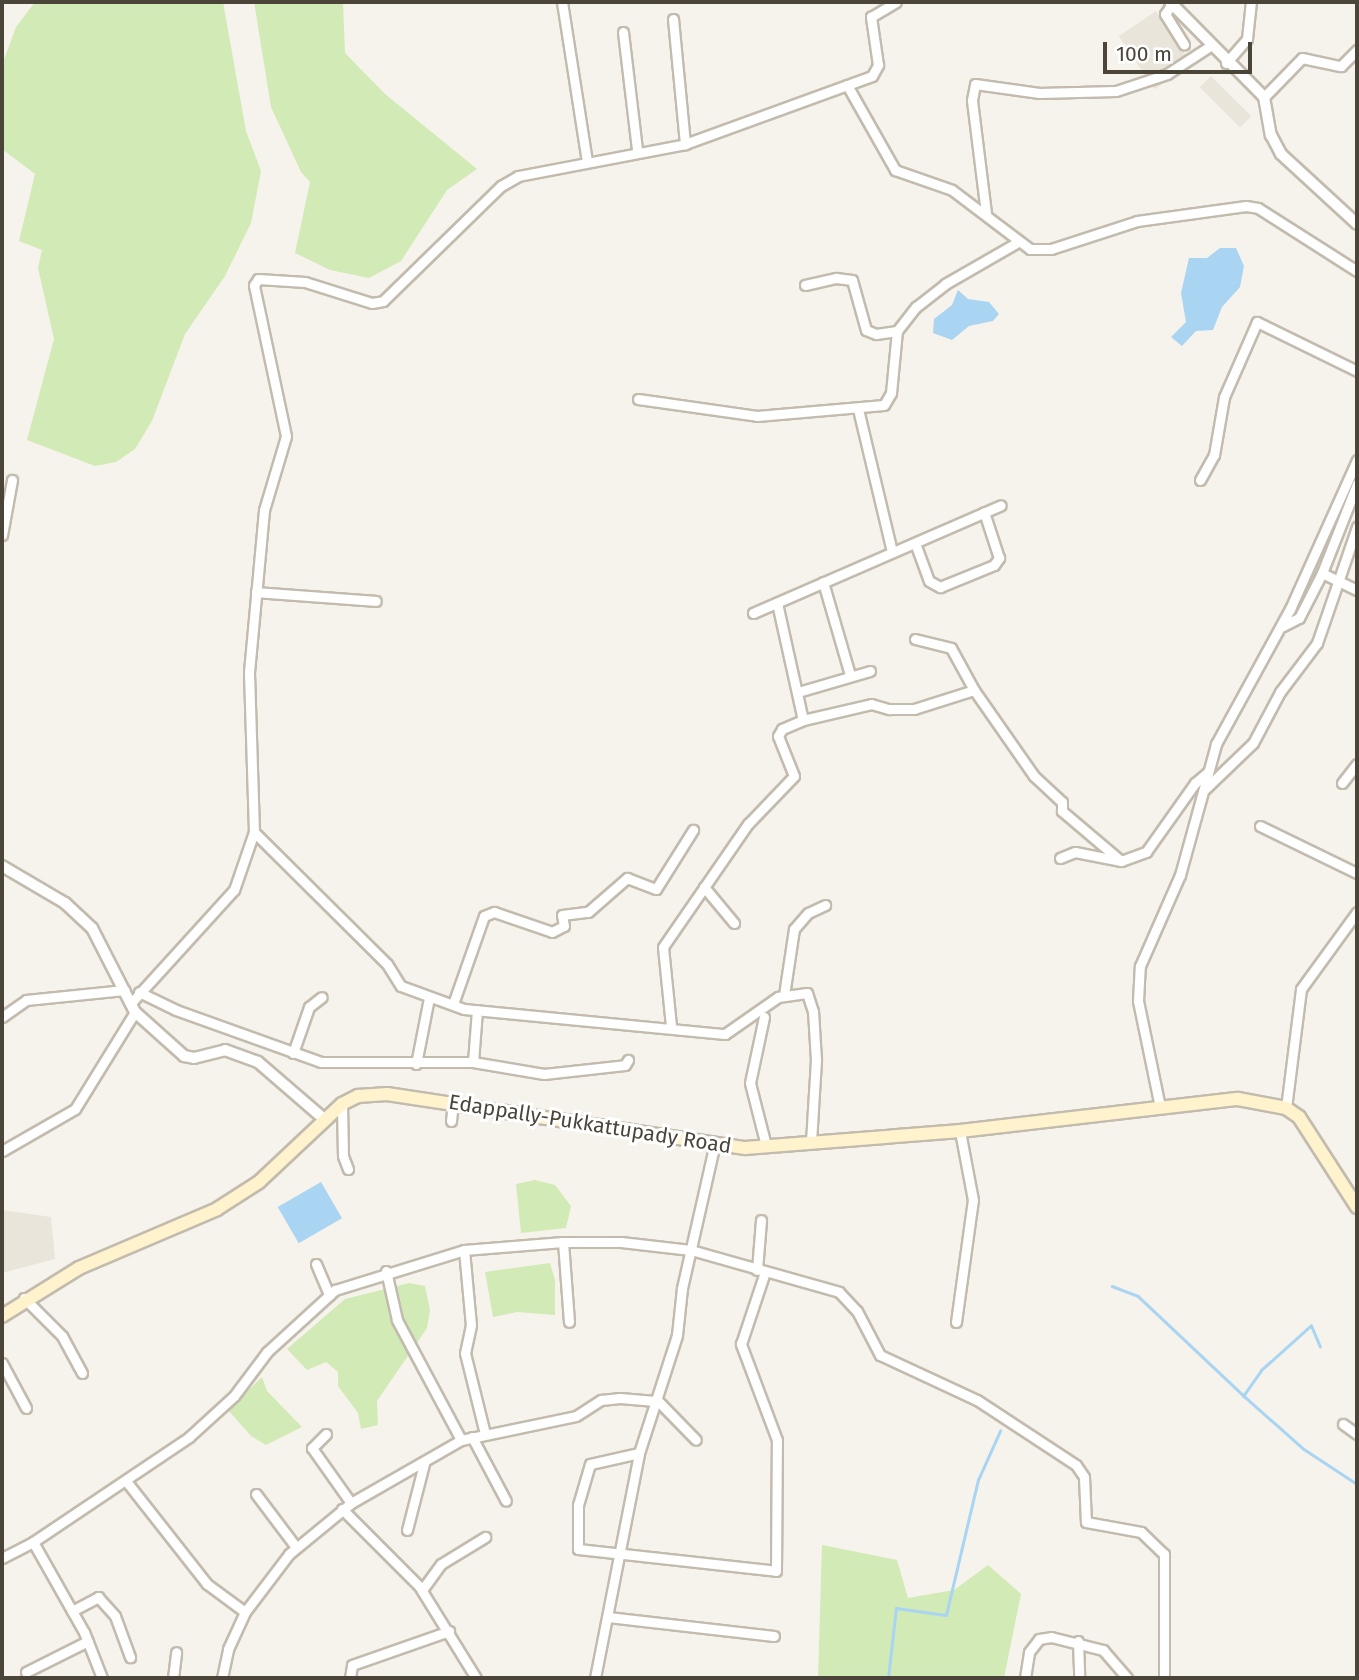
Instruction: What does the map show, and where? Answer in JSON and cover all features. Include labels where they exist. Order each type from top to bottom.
[{"type":"main road","name":"Edappally-Pukkattupady Road","points":[[2,1316],[24,1298],[79,1268],[217,1209],[259,1182],[324,1119],[342,1104],[358,1097],[387,1094],[453,1101],[714,1147],[766,1146],[960,1131],[1238,1099],[1286,1108]]},
{"type":"main road","points":[[1286,1108],[1312,1131],[1357,1207]]},
{"type":"street","points":[[562,2],[587,161]]},
{"type":"street","points":[[2,1151],[75,1109],[133,1008],[139,992],[234,890],[254,832],[249,671],[264,510],[286,436],[254,285],[258,279],[305,282],[372,303],[383,301],[501,186],[519,176],[637,150],[685,144],[848,85],[876,71],[871,17],[896,2]]},
{"type":"street","points":[[1226,63],[1247,39],[1251,2]]},
{"type":"street","points":[[1184,44],[1165,14],[1171,3],[1226,63],[1264,97],[1271,135],[1282,153],[1357,224]]},
{"type":"street","points":[[673,19],[685,144]]},
{"type":"street","points":[[623,32],[637,150]]},
{"type":"street","points":[[986,212],[972,100],[975,84],[1040,93],[1116,91],[1167,74],[1210,46]]},
{"type":"street","points":[[1264,97],[1302,58],[1341,66],[1357,50]]},
{"type":"street","points":[[848,85],[895,170],[951,190],[986,212],[1018,242],[1030,249],[1051,249],[1137,221],[1246,206],[1258,208],[1357,271]]},
{"type":"street","points":[[638,399],[757,415],[858,409],[889,401],[897,331],[930,294],[1018,242]]},
{"type":"street","points":[[805,285],[852,280],[866,330],[876,334],[897,331]]},
{"type":"street","points":[[1200,480],[1214,455],[1224,397],[1256,322],[1357,371]]},
{"type":"street","points":[[858,409],[892,552]]},
{"type":"street","points":[[1160,1107],[1138,1001],[1140,966],[1180,875],[1205,789],[1207,773],[1228,718],[1281,627],[1357,460]]},
{"type":"street","points":[[2,535],[12,480]]},
{"type":"street","points":[[1281,627],[1299,618],[1322,573],[1357,484]]},
{"type":"street","points":[[753,613],[1001,505]]},
{"type":"street","points":[[915,543],[929,581],[940,587],[994,565],[999,558],[984,512]]},
{"type":"street","points":[[1205,789],[1253,743],[1266,723],[1280,692],[1317,643],[1357,527]]},
{"type":"street","points":[[1322,573],[1357,590]]},
{"type":"street","points":[[823,582],[850,675]]},
{"type":"street","points":[[256,592],[376,601]]},
{"type":"street","points":[[777,603],[803,720]]},
{"type":"street","points":[[915,639],[951,648],[974,690],[1034,776],[1062,802],[1062,811],[1121,861]]},
{"type":"street","points":[[798,692],[870,671]]},
{"type":"street","points":[[671,1026],[663,947],[748,824],[794,776],[778,736],[782,729],[803,720],[871,704],[889,709],[914,709],[974,690]]},
{"type":"street","points":[[1342,783],[1357,764]]},
{"type":"street","points":[[1060,858],[1074,852],[1121,861],[1146,852],[1156,842],[1195,783],[1207,773]]},
{"type":"street","points":[[1260,826],[1357,873]]},
{"type":"street","points":[[453,1004],[484,916],[494,912],[552,932],[564,926],[562,915],[588,912],[627,878],[656,889],[693,830]]},
{"type":"street","points":[[254,832],[387,964],[401,986],[429,998],[477,1010],[577,1022],[671,1026],[725,1034],[785,995],[807,993],[811,1002],[816,1060],[811,1141]]},
{"type":"street","points":[[2,866],[65,903],[92,928],[133,1008],[184,1056],[194,1058],[225,1050],[258,1062],[324,1119]]},
{"type":"street","points":[[704,887],[734,923]]},
{"type":"street","points":[[785,995],[794,929],[808,913],[825,905]]},
{"type":"street","points":[[1286,1108],[1301,989],[1357,912]]},
{"type":"street","points":[[2,1017],[26,1000],[124,990]]},
{"type":"street","points":[[139,992],[320,1062],[473,1062],[544,1074],[625,1065],[628,1060]]},
{"type":"street","points":[[293,1053],[309,1007],[322,997]]},
{"type":"street","points":[[416,1064],[429,998]]},
{"type":"street","points":[[473,1062],[477,1010]]},
{"type":"street","points":[[764,1017],[750,1083],[766,1146]]},
{"type":"street","points":[[451,1121],[453,1101]]},
{"type":"street","points":[[342,1104],[344,1156],[348,1169]]},
{"type":"street","points":[[956,1322],[973,1200],[960,1131]]},
{"type":"street","points":[[595,1678],[639,1452],[658,1401],[677,1335],[691,1250],[714,1147]]},
{"type":"street","points":[[639,1452],[590,1464],[580,1493],[578,1549],[776,1571],[777,1440],[741,1344],[761,1271],[761,1220]]},
{"type":"street","points":[[563,1242],[569,1322]]},
{"type":"street","points":[[2,1558],[33,1542],[126,1481],[216,1413],[267,1352],[329,1295],[386,1271],[464,1250],[563,1242],[691,1250],[839,1292],[867,1326],[880,1355],[977,1400],[1076,1465],[1084,1477],[1086,1522],[1141,1532],[1152,1538],[1164,1554],[1164,1678]]},
{"type":"street","points":[[464,1250],[471,1325],[465,1353],[485,1434]]},
{"type":"street","points":[[316,1264],[329,1295]]},
{"type":"street","points":[[386,1271],[397,1320],[461,1440]]},
{"type":"street","points":[[24,1298],[62,1336],[82,1373]]},
{"type":"street","points":[[2,1363],[26,1408]]},
{"type":"street","points":[[222,1678],[228,1649],[245,1612],[296,1546],[351,1503],[424,1464],[461,1440],[576,1416],[608,1398],[658,1401],[696,1440]]},
{"type":"street","points":[[1343,1424],[1357,1434]]},
{"type":"street","points":[[326,1434],[312,1448],[351,1503]]},
{"type":"street","points":[[472,1437],[506,1501]]},
{"type":"street","points":[[407,1530],[424,1464]]},
{"type":"street","points":[[126,1481],[207,1584],[245,1612]]},
{"type":"street","points":[[256,1494],[296,1546]]},
{"type":"street","points":[[342,1510],[422,1590],[476,1678]]},
{"type":"street","points":[[422,1590],[441,1564],[485,1537]]},
{"type":"street","points":[[33,1542],[88,1641],[102,1678]]},
{"type":"street","points":[[72,1611],[99,1597],[115,1616],[130,1657]]},
{"type":"street","points":[[608,1617],[774,1636]]},
{"type":"street","points":[[350,1678],[352,1665],[449,1631]]},
{"type":"street","points":[[1025,1678],[1029,1652],[1038,1639],[1078,1642],[1103,1650],[1127,1678]]},
{"type":"street","points":[[26,1672],[88,1641]]},
{"type":"street","points":[[1078,1642],[1079,1678]]},
{"type":"street","points":[[173,1678],[176,1652]]},
{"type":"shaded area","points":[[1156,11],[1192,64],[1154,89],[1119,36]]},
{"type":"shaded area","points":[[1211,76],[1251,116],[1240,128],[1200,87]]},
{"type":"shaded area","points":[[2,1210],[51,1217],[55,1259],[2,1273]]},
{"type":"green space","points":[[35,2],[223,2],[246,131],[261,171],[251,223],[225,276],[185,334],[152,421],[135,449],[116,462],[95,466],[27,440],[54,339],[38,268],[42,250],[19,241],[35,174],[2,149],[2,65],[16,27]]},
{"type":"green space","points":[[254,2],[343,2],[345,53],[385,94],[477,169],[447,190],[401,261],[369,278],[330,270],[295,253],[310,182],[301,172],[271,107]]},
{"type":"green space","points":[[535,1180],[555,1185],[571,1206],[566,1228],[521,1233],[516,1184]]},
{"type":"green space","points":[[550,1263],[555,1280],[555,1315],[517,1312],[493,1317],[485,1272]]},
{"type":"green space","points":[[409,1283],[425,1286],[430,1310],[427,1328],[377,1401],[378,1425],[361,1429],[358,1413],[338,1386],[338,1372],[326,1362],[307,1370],[287,1349],[345,1299]]},
{"type":"green space","points":[[262,1377],[267,1391],[302,1427],[266,1445],[251,1436],[228,1410]]},
{"type":"green space","points":[[822,1545],[897,1560],[908,1598],[954,1590],[988,1565],[1021,1594],[1004,1678],[818,1678]]},
{"type":"water","points":[[1220,248],[1236,248],[1244,266],[1240,287],[1222,307],[1213,330],[1196,331],[1182,346],[1171,337],[1186,322],[1181,293],[1189,258],[1207,258]]},
{"type":"water","points":[[958,290],[968,299],[989,302],[999,314],[993,321],[969,326],[952,340],[933,333],[934,319],[952,305]]},
{"type":"water","points":[[321,1182],[342,1218],[299,1243],[278,1207]]},
{"type":"waterway","points":[[1112,1286],[1138,1296],[1244,1396]]},
{"type":"waterway","points":[[1320,1347],[1311,1326],[1262,1370],[1244,1396],[1304,1449],[1357,1484]]},
{"type":"waterway","points":[[888,1678],[896,1608],[946,1615],[978,1480],[1000,1431]]}]
